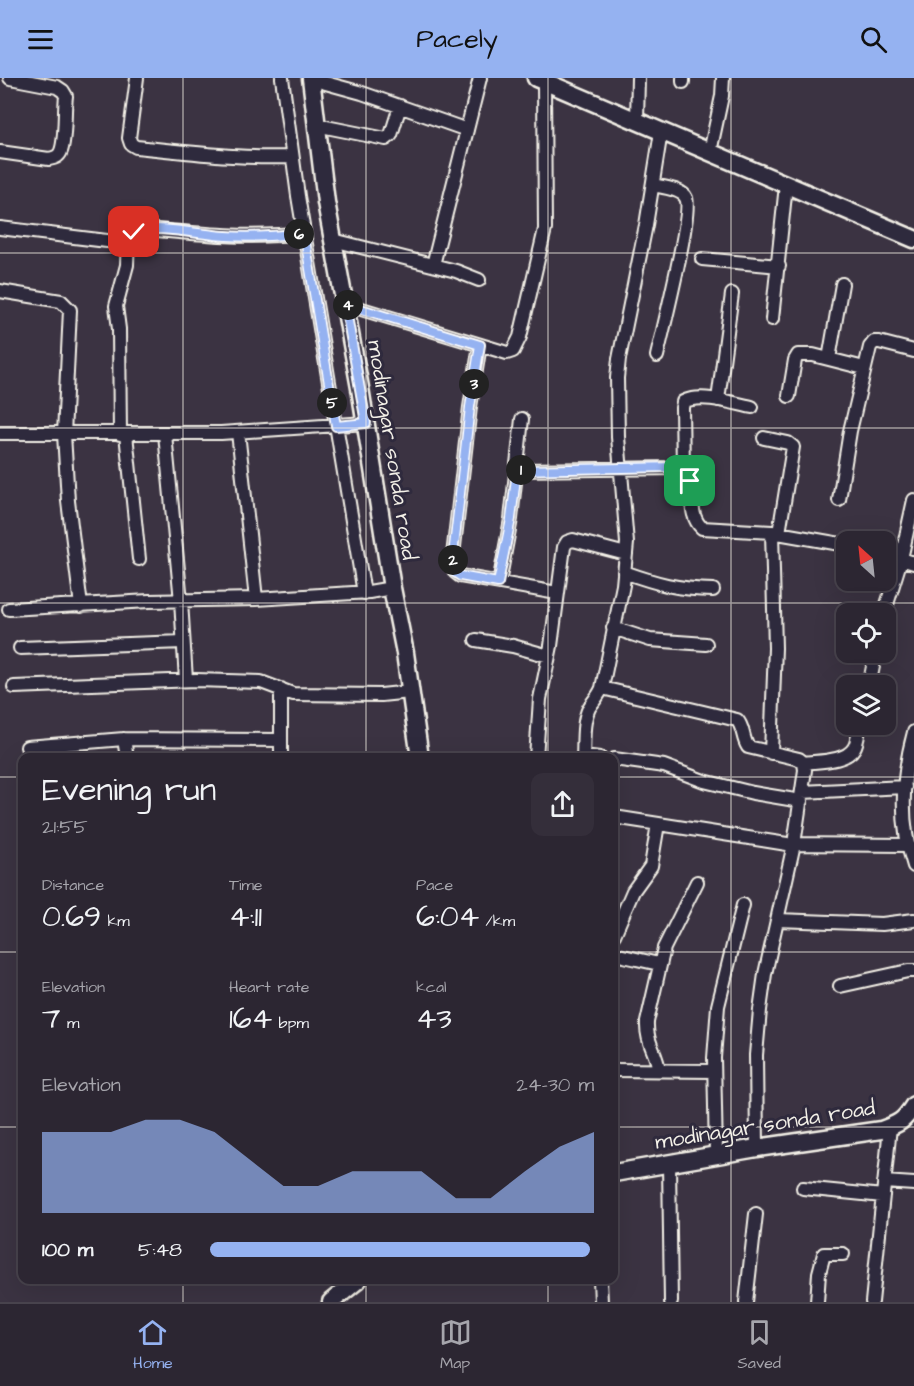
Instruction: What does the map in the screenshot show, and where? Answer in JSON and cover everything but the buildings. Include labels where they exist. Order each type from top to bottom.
[{"type":"street","points":[[0,152],[49,159],[61,152],[66,96],[63,91],[57,87],[10,78]]},
{"type":"street","points":[[137,78],[129,138],[131,144],[136,147],[218,156],[292,158]]},
{"type":"street","points":[[282,78],[304,233],[351,425],[367,592]]},
{"type":"street","points":[[433,265],[480,78]]},
{"type":"street","points":[[637,121],[638,78]]},
{"type":"street","points":[[710,152],[722,96],[723,78]]},
{"type":"street","points":[[311,79],[362,93],[467,130]]},
{"type":"street","name":"modinagar sonda road","points":[[311,79],[333,240],[345,304],[351,425],[405,653],[406,693],[419,753]]},
{"type":"street","points":[[345,304],[480,345],[507,352],[513,351],[517,346],[522,328],[545,229],[546,81],[914,239]]},
{"type":"street","points":[[316,125],[386,139],[391,135],[400,106]]},
{"type":"street","points":[[583,753],[585,720],[589,708],[602,688],[624,572],[627,534],[618,437],[618,368],[661,132]]},
{"type":"street","points":[[653,185],[682,194],[686,197],[688,204],[682,244],[657,356]]},
{"type":"street","points":[[772,320],[786,185]]},
{"type":"street","points":[[0,228],[107,242],[119,241],[140,229],[226,236],[271,237],[304,233]]},
{"type":"street","points":[[128,237],[127,265],[116,306],[123,434],[139,560]]},
{"type":"street","points":[[333,240],[433,265],[479,280]]},
{"type":"street","points":[[702,259],[779,266]]},
{"type":"street","points":[[829,359],[842,284]]},
{"type":"street","points":[[0,291],[61,301],[70,310],[64,434],[68,501],[81,606]]},
{"type":"street","points":[[718,400],[723,347],[732,294]]},
{"type":"street","points":[[839,500],[870,347],[874,342],[879,342],[914,351]]},
{"type":"street","points":[[480,345],[470,407],[452,564],[454,572],[460,576],[557,593]]},
{"type":"street","points":[[789,396],[795,360],[798,355],[805,354],[864,368]]},
{"type":"street","points":[[752,407],[718,400],[683,402],[683,468],[690,481],[693,515],[697,524],[702,528],[776,533],[836,543]]},
{"type":"street","points":[[498,583],[511,519],[522,419]]},
{"type":"street","points":[[0,433],[165,434],[351,425]]},
{"type":"street","points":[[238,432],[256,599]]},
{"type":"street","points":[[165,434],[186,680]]},
{"type":"street","points":[[764,438],[788,443],[793,447],[776,533],[771,753]]},
{"type":"street","points":[[517,470],[683,468]]},
{"type":"street","points":[[887,603],[901,559],[914,500]]},
{"type":"street","points":[[536,753],[540,699],[549,656],[562,558],[567,542],[581,541],[626,554]]},
{"type":"street","points":[[896,557],[914,562]]},
{"type":"street","points":[[624,572],[673,587],[713,590]]},
{"type":"street","points":[[9,609],[256,599],[390,589]]},
{"type":"street","points":[[613,628],[650,640],[706,644]]},
{"type":"street","points":[[476,640],[513,646],[549,656]]},
{"type":"street","points":[[20,648],[183,642]]},
{"type":"street","points":[[14,687],[186,680],[261,682],[293,694],[406,693]]},
{"type":"street","points":[[602,688],[737,720],[741,724],[748,747],[799,759],[804,763],[805,770],[794,844],[765,974],[756,1055],[757,1148]]},
{"type":"street","points":[[281,689],[281,753]]},
{"type":"street","points":[[914,732],[905,787],[903,820],[906,844],[914,866]]},
{"type":"street","points":[[804,763],[841,758],[854,748],[857,735]]},
{"type":"street","points":[[27,747],[124,739],[281,740]]},
{"type":"street","points":[[124,739],[126,753]]},
{"type":"street","points":[[618,760],[664,766],[704,781],[753,793],[801,797],[905,787]]},
{"type":"street","points":[[618,818],[794,844],[906,844]]},
{"type":"street","points":[[618,926],[633,891],[651,866],[658,824]]},
{"type":"street","points":[[659,1070],[657,1059],[646,1035],[647,1022],[664,948],[697,882]]},
{"type":"street","points":[[716,1155],[714,1071],[718,1006],[743,905]]},
{"type":"street","points":[[778,920],[882,924],[914,920]]},
{"type":"street","points":[[618,955],[659,964]]},
{"type":"street","points":[[840,986],[914,971]]},
{"type":"street","points":[[618,1070],[714,1071]]},
{"type":"street","name":"modinagar sonda road","points":[[618,1172],[890,1127],[905,1119],[914,1105]]},
{"type":"street","points":[[872,1302],[890,1127]]},
{"type":"street","points":[[669,1164],[671,1302]]},
{"type":"street","points":[[884,1182],[914,1184]]},
{"type":"street","points":[[803,1188],[883,1196]]},
{"type":"street","points":[[746,1302],[756,1214]]},
{"type":"street","points":[[817,1302],[819,1273],[824,1254],[843,1254]]},
{"type":"street","points":[[331,1302],[353,1284]]},
{"type":"street","points":[[600,1284],[601,1302]]},
{"type":"route","points":[[134,232],[147,229],[226,236],[271,237],[304,233],[336,426],[366,423],[345,304],[480,345],[470,407],[452,564],[454,572],[460,576],[498,583],[511,519],[517,470],[675,467],[683,468],[690,481]]}]
